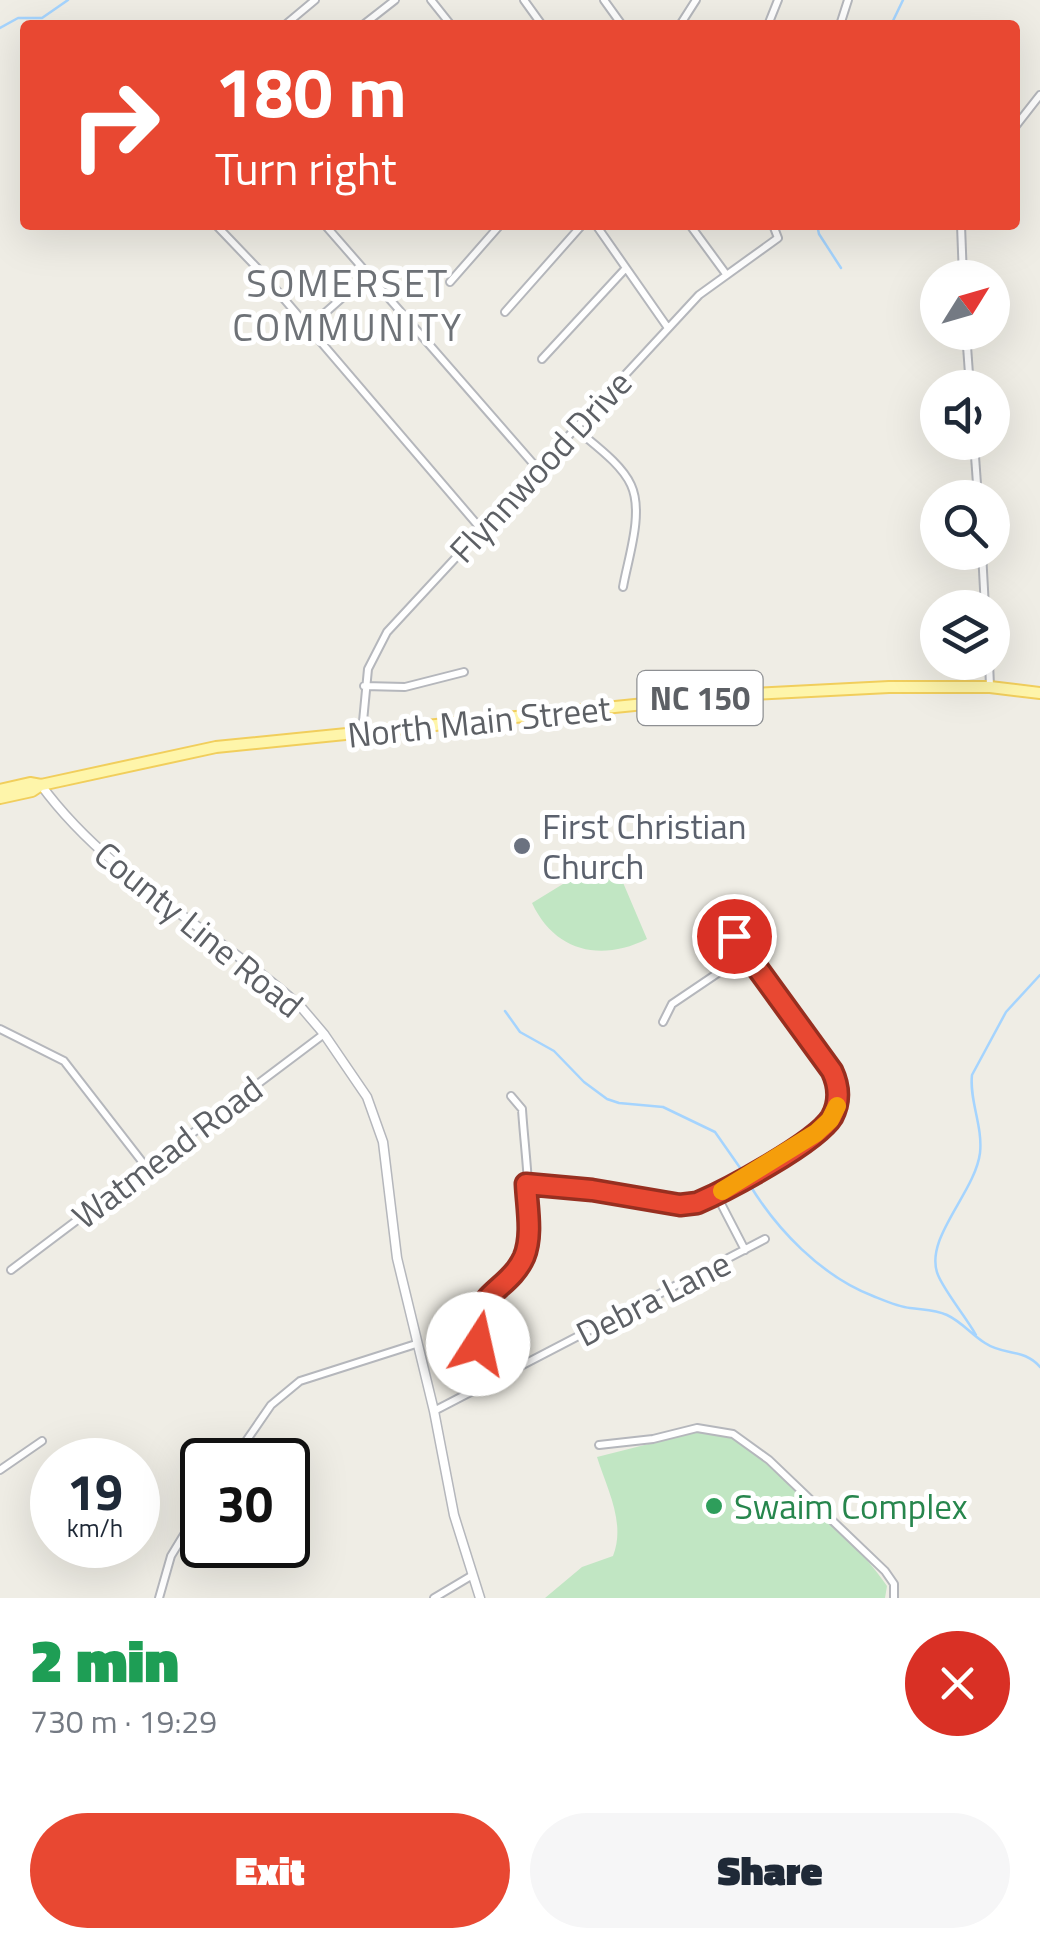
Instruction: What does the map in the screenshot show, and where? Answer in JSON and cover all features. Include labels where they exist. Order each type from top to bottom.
[{"type":"main road","name":"North Main Street","points":[[0,790],[216,746],[795,690],[990,687],[1040,693]]},
{"type":"main road","name":"North Main Street","points":[[0,798],[32,791],[41,784]]},
{"type":"street","points":[[291,20],[315,0]]},
{"type":"street","points":[[369,20],[395,0]]},
{"type":"street","points":[[1020,121],[1040,96]]},
{"type":"street","points":[[220,230],[481,529]]},
{"type":"street","points":[[330,230],[537,468]]},
{"type":"street","points":[[450,282],[496,230]]},
{"type":"street","points":[[505,312],[578,230]]},
{"type":"street","points":[[599,230],[668,328]]},
{"type":"street","points":[[694,230],[726,274]]},
{"type":"street","name":"Flynnwood Drive","points":[[362,732],[364,686],[373,655],[388,632],[699,295],[778,238],[774,230]]},
{"type":"street","points":[[961,230],[962,260]]},
{"type":"street","points":[[542,359],[626,268]]},
{"type":"street","points":[[308,328],[369,274]]},
{"type":"street","points":[[576,428],[625,476],[633,492],[634,525],[623,588]]},
{"type":"street","points":[[364,686],[405,687],[464,672]]},
{"type":"street","points":[[990,680],[990,687]]},
{"type":"street","name":"County Line Road","points":[[41,784],[68,820],[102,853],[301,1007],[324,1034],[366,1098],[384,1142],[396,1258],[434,1411],[454,1515],[480,1598]]},
{"type":"street","points":[[526,1184],[680,1205],[697,1203],[816,1133],[830,1120],[838,1091],[832,1071],[721,919]]},
{"type":"street","points":[[663,1022],[672,1004],[746,954]]},
{"type":"street","points":[[0,1029],[64,1061],[147,1168]]},
{"type":"street","name":"Watmead Road","points":[[11,1270],[324,1034]]},
{"type":"street","points":[[494,1380],[478,1344],[477,1320],[486,1298],[516,1270],[526,1252],[522,1109],[511,1096]]},
{"type":"street","points":[[716,1194],[745,1250]]},
{"type":"street","name":"Debra Lane","points":[[434,1411],[765,1240]]},
{"type":"street","points":[[248,1438],[270,1405],[300,1381],[416,1344]]},
{"type":"street","points":[[600,1445],[653,1440],[698,1428],[732,1434],[785,1474],[885,1570],[894,1584],[894,1598]]},
{"type":"street","points":[[0,1470],[30,1449]]},
{"type":"street","points":[[159,1598],[171,1556],[180,1541]]},
{"type":"street","points":[[434,1598],[471,1576]]},
{"type":"green space","points":[[607,857],[613,859],[647,939],[613,950],[581,948],[553,933],[532,903]]},
{"type":"green space","name":"Swaim Complex","points":[[700,1431],[730,1436],[792,1482],[874,1568],[887,1586],[885,1598],[545,1598],[582,1567],[613,1556],[616,1519],[597,1457]]},
{"type":"waterway","points":[[0,28],[18,18],[42,18],[68,0]]},
{"type":"waterway","points":[[893,20],[903,0]]},
{"type":"waterway","points":[[818,230],[841,268]]},
{"type":"waterway","points":[[976,1335],[945,1289],[935,1261],[943,1231],[969,1184],[980,1153],[972,1075],[1006,1012],[1040,975]]},
{"type":"waterway","points":[[505,1011],[520,1032],[554,1051],[607,1099],[663,1107],[715,1132],[743,1172]]},
{"type":"waterway","points":[[748,1182],[786,1233],[835,1276],[891,1303],[947,1315],[985,1343],[1027,1357],[1040,1367]]},
{"type":"slow traffic","points":[[722,1191],[816,1133],[830,1120],[837,1106]]},
{"type":"place","name":"First Christian Church","points":[[522,846]]},
{"type":"place","name":"Swaim Complex","points":[[714,1506]]},
{"type":"district","name":"SOMERSET COMMUNITY","points":[[348,305]]},
{"type":"route","points":[[478,1344],[480,1309],[493,1290],[516,1270],[526,1252],[526,1184],[680,1205],[697,1203],[794,1149],[830,1120],[838,1091],[832,1071],[734,936]]}]
